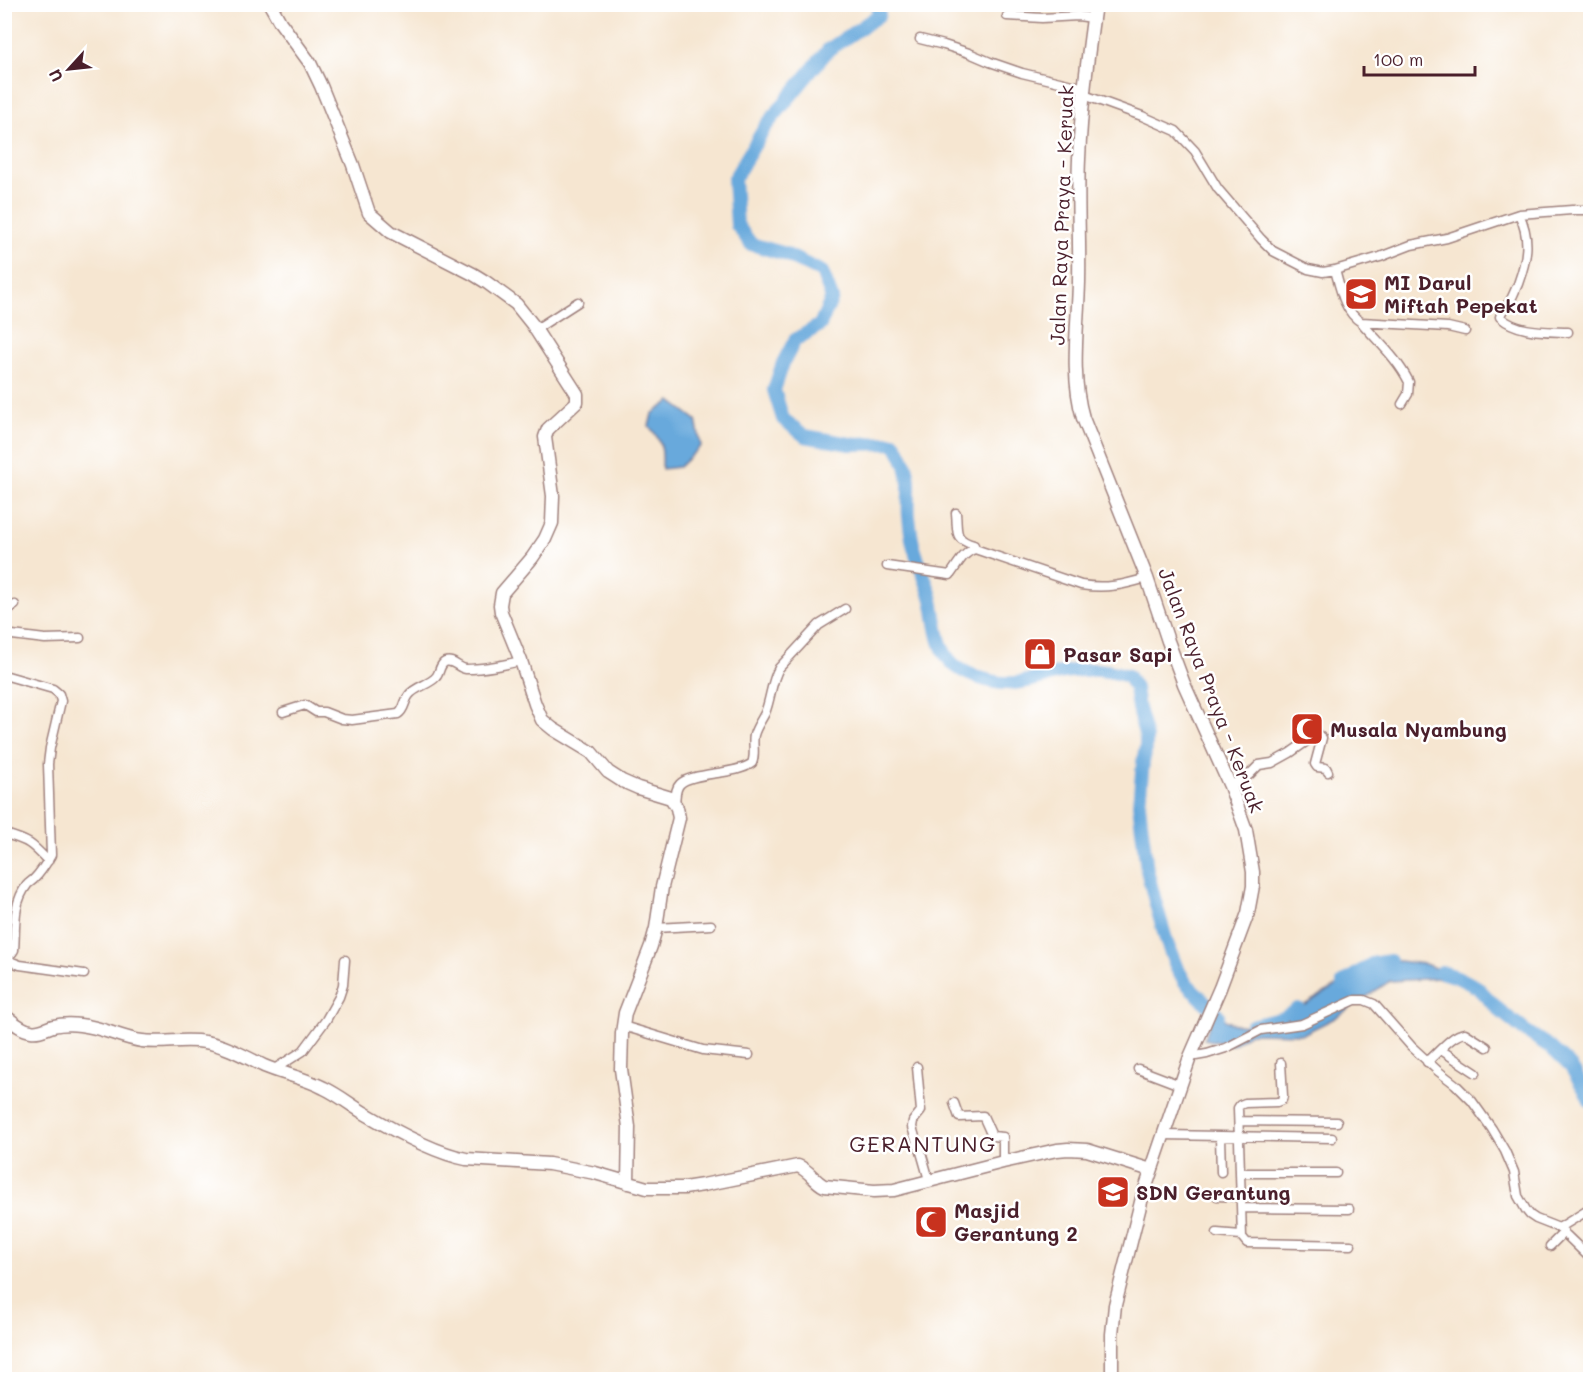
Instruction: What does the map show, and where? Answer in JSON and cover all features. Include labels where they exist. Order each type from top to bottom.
[{"type":"street","points":[[270,4],[280,22],[310,63],[321,86],[353,165],[369,213],[391,232],[453,262],[516,304],[526,314],[574,389],[578,400],[548,429],[545,437],[553,496],[553,516],[549,531],[532,558],[505,588],[500,598],[501,612],[521,661],[537,710],[546,724],[591,752],[608,772],[622,781],[669,796],[675,802]]},
{"type":"street","name":"Jalan Raya Praya - Keruak","points":[[1095,4],[1084,91],[1079,159],[1079,258],[1075,362],[1077,391],[1083,418],[1147,578],[1184,684],[1230,786],[1246,831],[1253,872],[1248,913],[1220,988],[1190,1057],[1142,1198],[1115,1305],[1112,1334],[1112,1380]]},
{"type":"street","points":[[1007,16],[1093,18]]},
{"type":"street","points":[[920,39],[1084,91],[1176,131],[1195,151],[1218,189],[1273,251],[1308,269],[1323,272],[1335,270],[1411,245],[1447,238],[1519,214],[1590,210]]},
{"type":"street","points":[[1519,214],[1527,236],[1523,270],[1512,298],[1502,309],[1500,317],[1515,327],[1568,333]]},
{"type":"street","points":[[1335,270],[1342,294],[1351,313],[1389,352],[1405,373],[1409,382],[1408,394],[1402,404]]},
{"type":"street","points":[[536,329],[578,302]]},
{"type":"street","points":[[1361,322],[1448,327],[1465,331]]},
{"type":"street","points":[[956,513],[958,537],[963,542],[974,545],[975,549]]},
{"type":"street","points":[[887,566],[949,575],[969,551],[975,549],[1096,588],[1147,578]]},
{"type":"street","points":[[4,614],[15,605]]},
{"type":"street","points":[[628,1183],[629,1127],[621,1069],[623,1026],[656,928],[662,887],[679,818],[675,802],[676,789],[682,782],[742,768],[752,763],[755,731],[765,713],[774,675],[819,626],[845,609]]},
{"type":"street","points":[[4,634],[45,639],[80,638]]},
{"type":"street","points":[[283,712],[305,705],[316,712],[324,712],[345,720],[398,714],[402,712],[409,694],[434,680],[442,664],[452,662],[460,668],[468,669],[521,661]]},
{"type":"street","points":[[4,675],[53,689],[61,697],[48,764],[51,855],[35,878],[27,884],[18,900],[15,914],[14,951],[6,957],[20,965],[84,974]]},
{"type":"street","points":[[1230,786],[1249,776],[1259,765],[1272,763],[1316,734],[1322,738],[1315,764],[1317,767],[1326,768],[1328,772]]},
{"type":"street","points":[[5,834],[31,844],[48,861]]},
{"type":"street","points":[[656,928],[711,925]]},
{"type":"street","points":[[273,1070],[303,1051],[326,1020],[343,986],[345,960]]},
{"type":"street","points":[[1190,1057],[1226,1048],[1261,1030],[1302,1024],[1349,1002],[1364,1000],[1374,1004],[1411,1046],[1472,1101],[1488,1123],[1509,1161],[1514,1172],[1518,1196],[1530,1215],[1562,1230],[1590,1258]]},
{"type":"street","points":[[4,1015],[18,1026],[33,1032],[65,1024],[92,1026],[145,1042],[207,1042],[273,1070],[324,1088],[366,1115],[424,1144],[455,1156],[466,1159],[549,1164],[595,1173],[647,1188],[684,1188],[754,1176],[794,1166],[802,1168],[824,1186],[874,1191],[894,1190],[1057,1150],[1080,1149],[1151,1170]]},
{"type":"street","points":[[623,1026],[703,1050],[749,1055]]},
{"type":"street","points":[[1428,1062],[1452,1039],[1463,1032],[1487,1047]]},
{"type":"street","points":[[1441,1050],[1476,1073]]},
{"type":"street","points":[[1281,1063],[1282,1100],[1242,1104],[1238,1108],[1243,1239],[1247,1243],[1351,1245]]},
{"type":"street","points":[[917,1067],[921,1111],[913,1121],[912,1128],[929,1180]]},
{"type":"street","points":[[1138,1069],[1180,1085]]},
{"type":"street","points":[[954,1103],[958,1117],[983,1116],[992,1136],[1003,1137],[1003,1162]]},
{"type":"street","points":[[1239,1121],[1337,1122]]},
{"type":"street","points":[[1164,1135],[1332,1138]]},
{"type":"street","points":[[1220,1137],[1221,1172]]},
{"type":"street","points":[[1241,1173],[1336,1173]]},
{"type":"street","points":[[1217,1196],[1242,1197]]},
{"type":"street","points":[[1242,1208],[1349,1209]]},
{"type":"street","points":[[1550,1246],[1562,1230],[1590,1209]]},
{"type":"street","points":[[1217,1233],[1242,1235]]},
{"type":"water","points":[[671,401],[696,420],[701,446],[679,467],[662,469],[661,446],[649,426],[652,414]]},
{"type":"water","points":[[1390,960],[1425,964],[1458,977],[1390,981],[1335,1018],[1303,1034],[1250,1033],[1232,1045],[1204,1039],[1215,1012],[1227,1021],[1240,1025],[1262,1024],[1283,1018],[1374,963]]},
{"type":"waterway","points":[[877,4],[879,15],[828,50],[765,127],[734,179],[737,225],[751,244],[785,254],[822,272],[832,298],[820,325],[795,340],[783,363],[774,390],[783,419],[805,436],[850,444],[895,443],[904,459],[907,471],[913,544],[932,600],[940,642],[947,657],[957,667],[975,676],[1000,683],[1018,683],[1081,670],[1105,671],[1128,676],[1135,688],[1146,738],[1139,804],[1147,870],[1155,901],[1176,966],[1185,982],[1218,1015]]},
{"type":"waterway","points":[[1343,983],[1372,964],[1390,961]]},
{"type":"waterway","points":[[1441,972],[1477,987],[1499,1010],[1550,1047],[1571,1067],[1590,1101]]},
{"type":"waterway","points":[[1252,1026],[1284,1018],[1298,1009]]},
{"type":"place","name":"MI Darul Miftah Pepekat","points":[[1361,294]]},
{"type":"place","name":"Pasar Sapi","points":[[1040,654]]},
{"type":"place","name":"Musala Nyambung","points":[[1307,729]]},
{"type":"place","name":"SDN Gerantung","points":[[1113,1192]]},
{"type":"place","name":"Masjid Gerantung 2","points":[[931,1222]]},
{"type":"district","name":"GERANTUNG","points":[[923,1143]]}]
